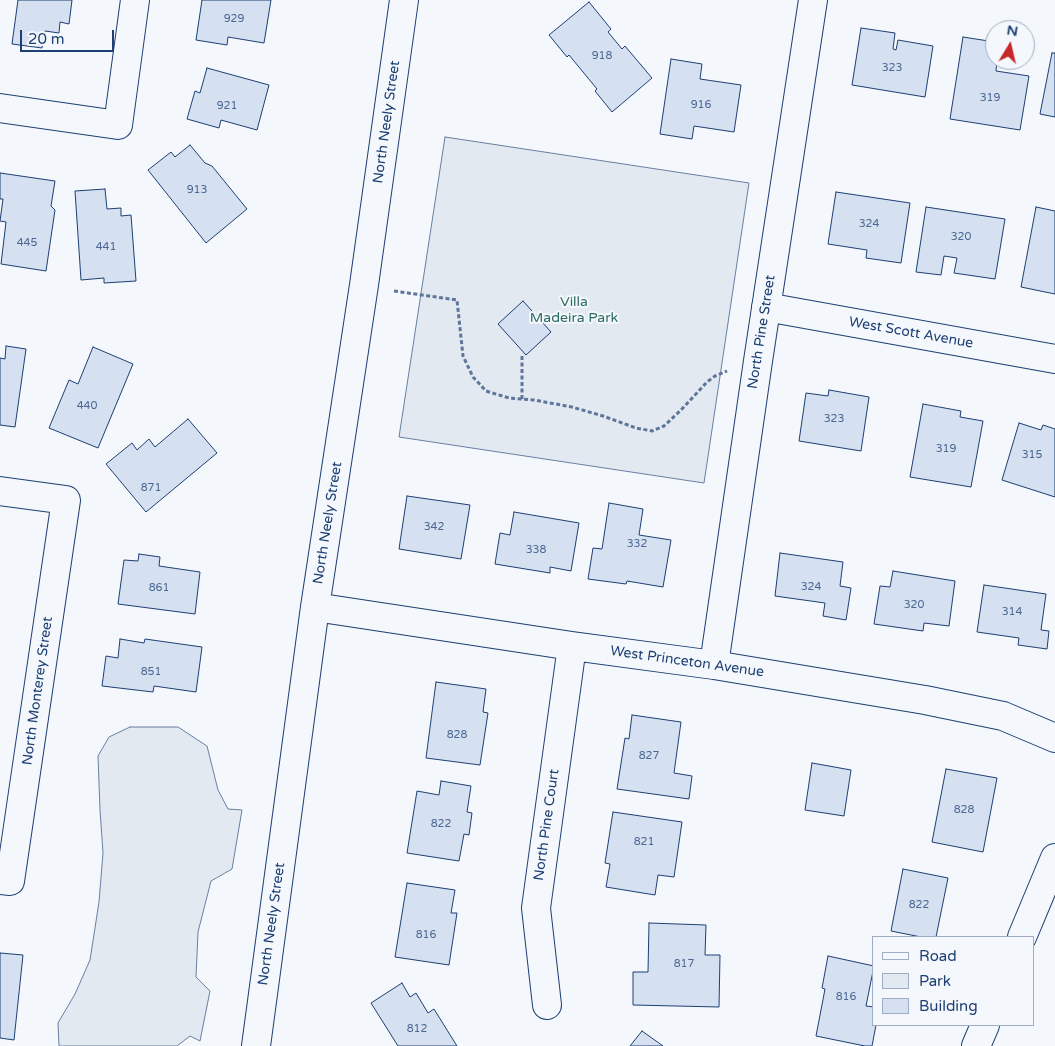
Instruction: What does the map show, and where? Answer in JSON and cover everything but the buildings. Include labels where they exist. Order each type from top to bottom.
[{"type":"street","points":[[0,108],[118,125],[135,0]]},
{"type":"street","name":"North Neely Street","points":[[256,1046],[315,607],[364,285],[404,0]]},
{"type":"street","name":"North Pine Street","points":[[714,665],[813,0]]},
{"type":"street","name":"West Scott Avenue","points":[[766,307],[1055,360]]},
{"type":"street","name":"North Monterey Street","points":[[0,491],[66,500],[5,880]]},
{"type":"street","name":"West Princeton Avenue","points":[[315,607],[572,646],[714,665],[925,700],[1003,716],[1055,738]]},
{"type":"street","name":"North Pine Court","points":[[547,1005],[536,908],[572,646]]},
{"type":"street","points":[[1022,936],[1055,858]]},
{"type":"street","points":[[976,1046],[984,1026]]},
{"type":"path","points":[[364,285],[420,296],[457,300],[463,356],[473,377],[486,391],[508,398],[534,400],[572,408],[603,416],[636,428],[652,431],[664,426],[715,376],[758,361]]},
{"type":"path","points":[[522,356],[522,399]]},
{"type":"green space","name":"Villa Madeira Park","points":[[445,137],[749,183],[704,483],[399,437]]},
{"type":"green space","points":[[130,727],[178,727],[207,746],[218,790],[228,809],[242,810],[232,869],[211,881],[198,932],[196,977],[210,991],[200,1041],[190,1036],[177,1046],[59,1046],[58,1023],[75,994],[90,960],[99,902],[103,853],[98,756],[109,737]]}]
